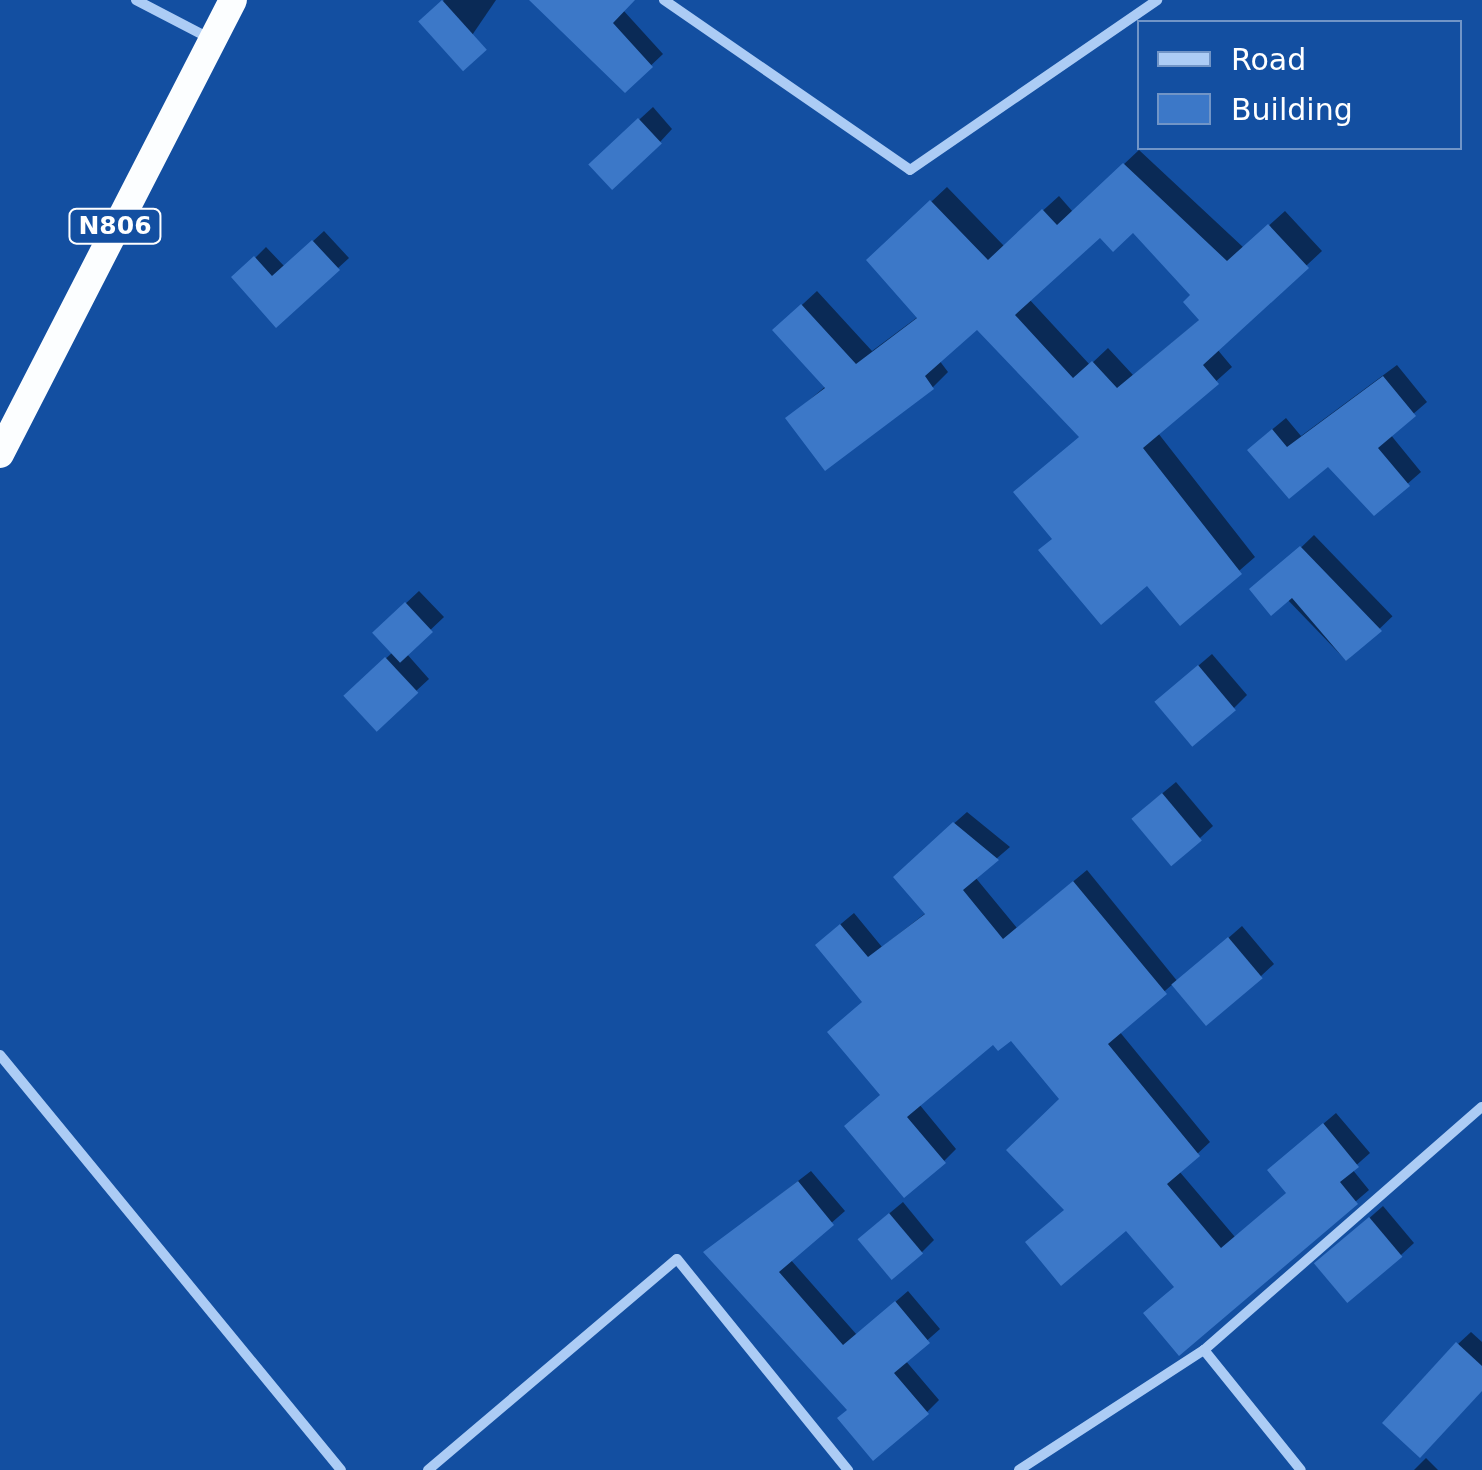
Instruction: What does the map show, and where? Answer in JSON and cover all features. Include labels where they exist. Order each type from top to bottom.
[{"type":"highway","name":"N806","points":[[0,454],[210,38],[233,0]]},
{"type":"street","points":[[136,0],[210,38]]},
{"type":"street","points":[[664,0],[910,170],[1157,0]]},
{"type":"street","points":[[0,1055],[340,1470]]},
{"type":"street","points":[[1020,1470],[1204,1350],[1482,1107]]},
{"type":"street","points":[[428,1470],[678,1259],[848,1470]]},
{"type":"street","points":[[1204,1350],[1301,1470]]},
{"type":"building","points":[[442,0],[487,50],[463,71],[418,21]]},
{"type":"building","points":[[529,0],[635,0],[613,23],[653,67],[625,93]]},
{"type":"building","points":[[638,118],[662,144],[612,190],[588,164]]},
{"type":"building","points":[[1123,163],[1227,261],[1268,224],[1309,268],[1203,365],[1219,384],[1143,448],[1242,574],[1180,626],[1147,586],[1101,625],[1038,550],[1052,539],[1013,492],[1079,437],[977,330],[925,376],[934,389],[825,471],[785,418],[825,388],[772,330],[801,304],[856,364],[917,318],[866,260],[930,200],[988,260],[1042,209],[1057,225]],"holes":[[[1133,233],[1190,295],[1183,302],[1199,320],[1117,388],[1092,361],[1073,378],[1015,315],[1100,238],[1113,252]]]},
{"type":"building","points":[[312,240],[340,270],[276,328],[231,277],[254,256],[272,276]]},
{"type":"building","points":[[1383,376],[1416,416],[1378,448],[1410,486],[1374,516],[1328,467],[1289,499],[1247,450],[1272,429],[1287,447]]},
{"type":"building","points":[[1300,546],[1382,631],[1346,661],[1292,598],[1271,616],[1249,589]]},
{"type":"building","points":[[405,602],[433,632],[400,663],[372,633]]},
{"type":"building","points":[[385,657],[418,693],[377,732],[343,696]]},
{"type":"building","points":[[1198,665],[1236,710],[1192,747],[1154,702]]},
{"type":"building","points":[[1162,793],[1202,840],[1171,866],[1131,819]]},
{"type":"building","points":[[953,822],[999,860],[963,890],[1003,939],[1073,881],[1167,994],[1108,1044],[1200,1156],[1167,1184],[1221,1248],[1286,1193],[1267,1170],[1323,1123],[1359,1167],[1340,1182],[1358,1204],[1179,1356],[1143,1313],[1174,1287],[1126,1231],[1061,1286],[1025,1242],[1064,1210],[1006,1150],[1059,1099],[1011,1041],[998,1051],[993,1045],[907,1117],[946,1163],[904,1198],[844,1126],[880,1095],[827,1032],[862,1002],[815,945],[840,924],[868,957],[925,914],[893,877]]},
{"type":"building","points":[[1228,937],[1263,978],[1206,1026],[1171,985]]},
{"type":"building","points":[[798,1181],[834,1225],[779,1272],[843,1345],[895,1301],[930,1343],[894,1373],[929,1414],[873,1461],[837,1418],[847,1410],[703,1252]]},
{"type":"building","points":[[889,1213],[923,1254],[892,1280],[858,1239]]},
{"type":"building","points":[[1369,1217],[1402,1257],[1347,1303],[1314,1263]]},
{"type":"building","points":[[1456,1342],[1482,1366],[1482,1391],[1420,1458],[1382,1423]]}]
